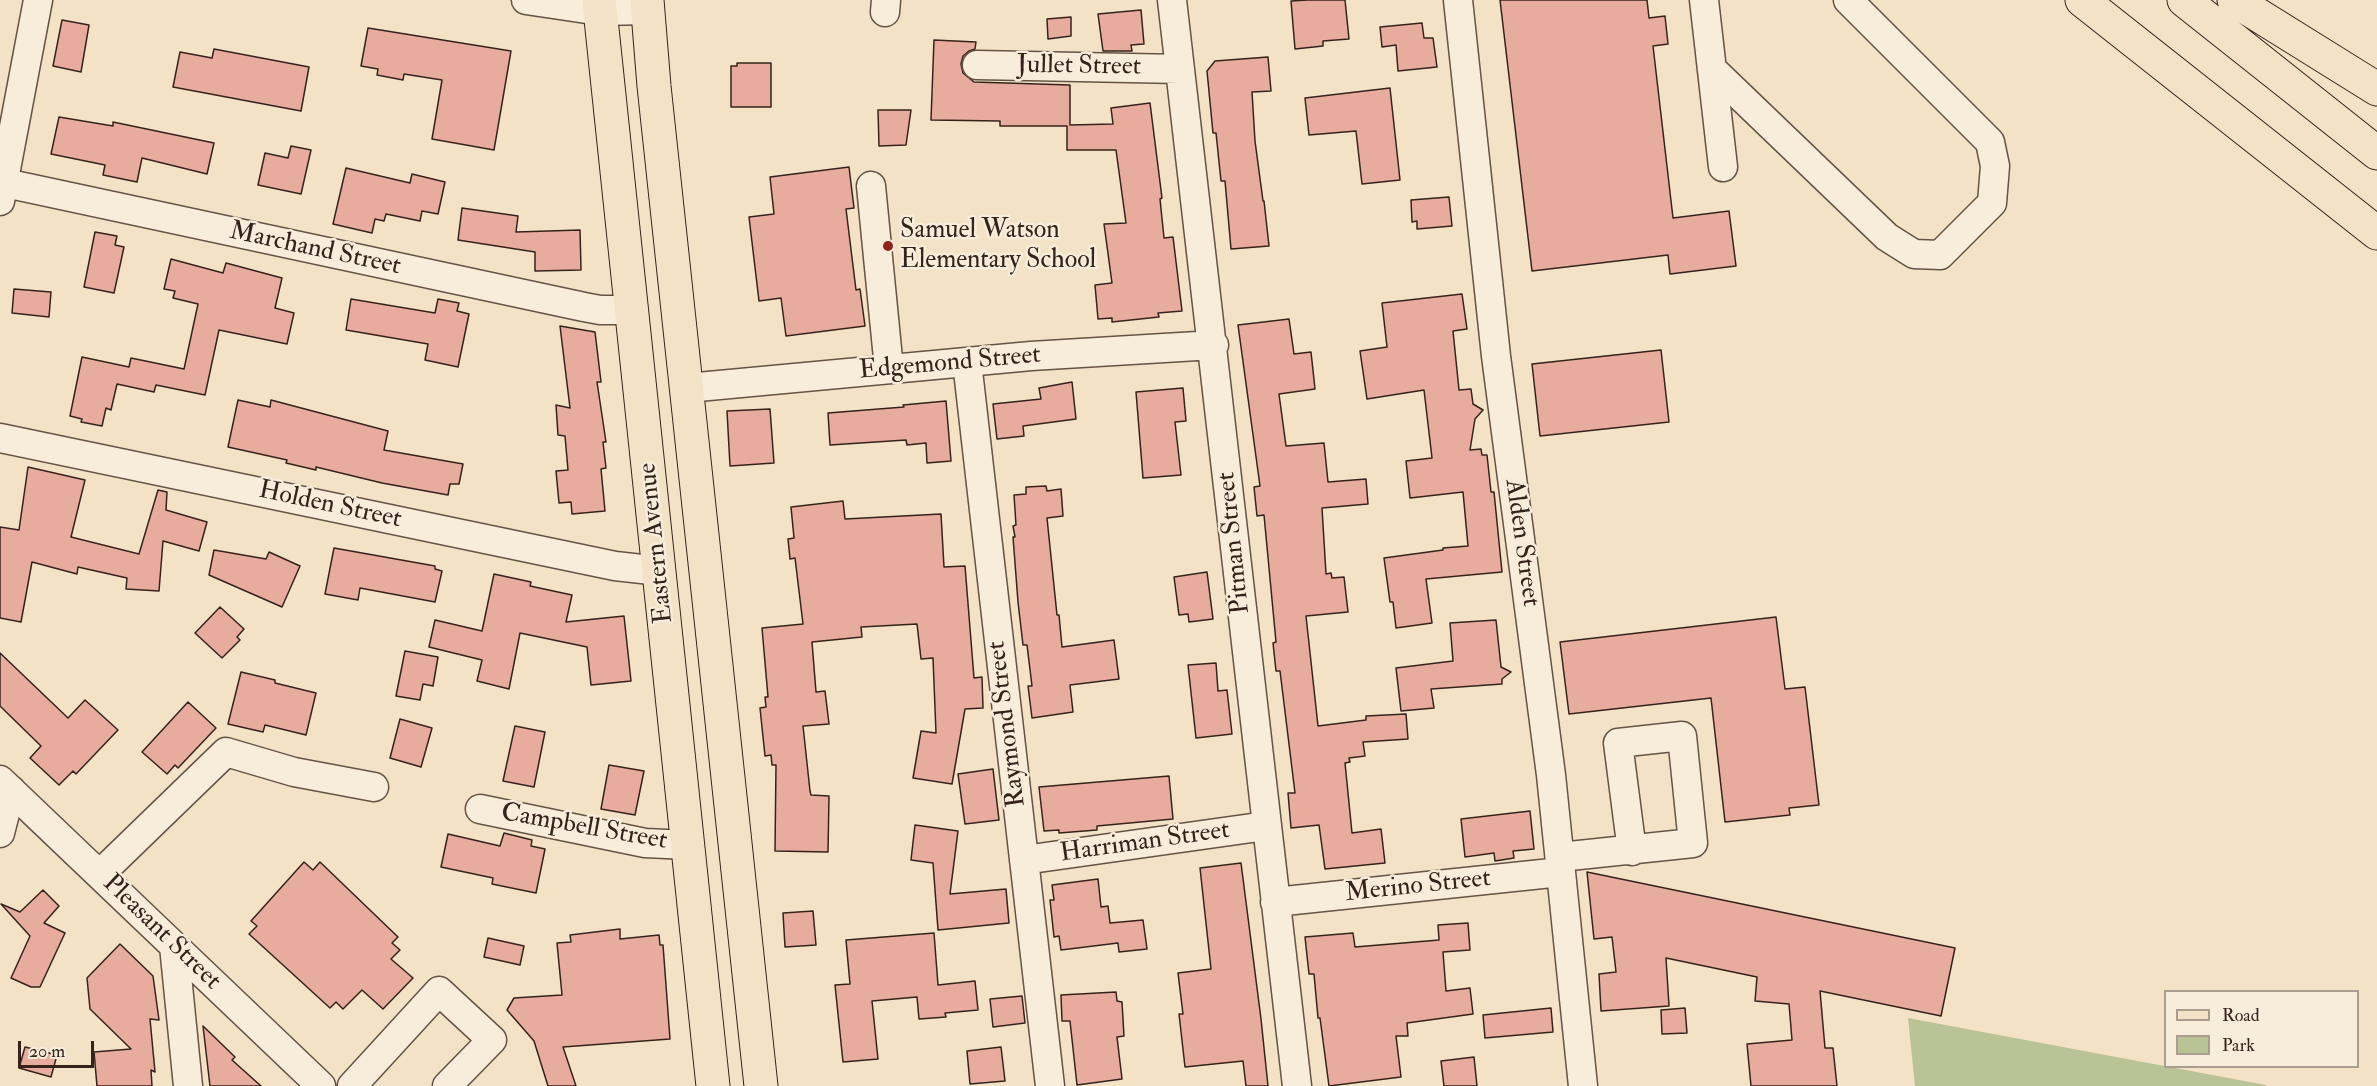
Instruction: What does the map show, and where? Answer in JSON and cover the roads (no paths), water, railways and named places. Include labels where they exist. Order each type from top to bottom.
[{"type":"main road","points":[[2082,0],[2377,233]]},
{"type":"main road","points":[[2184,0],[2377,153]]},
{"type":"main road","points":[[2234,0],[2377,89]]},
{"type":"main road","name":"Eastern Avenue","points":[[599,5],[713,1086]]},
{"type":"main road","name":"Eastern Avenue","points":[[648,5],[761,1086]]},
{"type":"street","points":[[1,189],[38,0]]},
{"type":"street","points":[[526,0],[599,5],[648,5]]},
{"type":"street","name":"Pitman Street","points":[[1172,0],[1214,345],[1266,826],[1297,1086]]},
{"type":"street","name":"Alden Street","points":[[1458,0],[1496,356],[1551,775],[1583,1086]]},
{"type":"street","points":[[1704,0],[1723,167]]},
{"type":"street","points":[[1712,69],[1887,237],[1914,254],[1940,255],[1992,203],[1995,166],[1990,142],[1848,0]]},
{"type":"street","name":"Jullet Street","points":[[977,65],[1180,69]]},
{"type":"street","points":[[871,186],[889,369]]},
{"type":"street","name":"Marchand Street","points":[[1,189],[584,307],[600,310],[631,310]]},
{"type":"street","name":"Edgemond Street","points":[[687,388],[967,362],[1214,345]]},
{"type":"street","name":"Raymond Street","points":[[967,362],[1050,1086]]},
{"type":"street","name":"Holden Street","points":[[0,438],[615,566],[660,571]]},
{"type":"street","points":[[100,874],[226,752],[294,772],[374,787]]},
{"type":"street","points":[[0,833],[6,785]]},
{"type":"street","name":"Pleasant Street","points":[[6,785],[321,1086]]},
{"type":"street","name":"Campbell Street","points":[[480,809],[645,843],[688,845]]},
{"type":"street","name":"Harriman Street","points":[[1024,860],[1266,826]]},
{"type":"street","name":"Merino Street","points":[[1275,903],[1560,865],[1632,851]]},
{"type":"street","points":[[174,946],[188,1086]]},
{"type":"street","points":[[352,1086],[439,991],[492,1040],[447,1086]]},
{"type":"place","name":"Samuel Watson Elementary School","points":[[888,246]]}]
